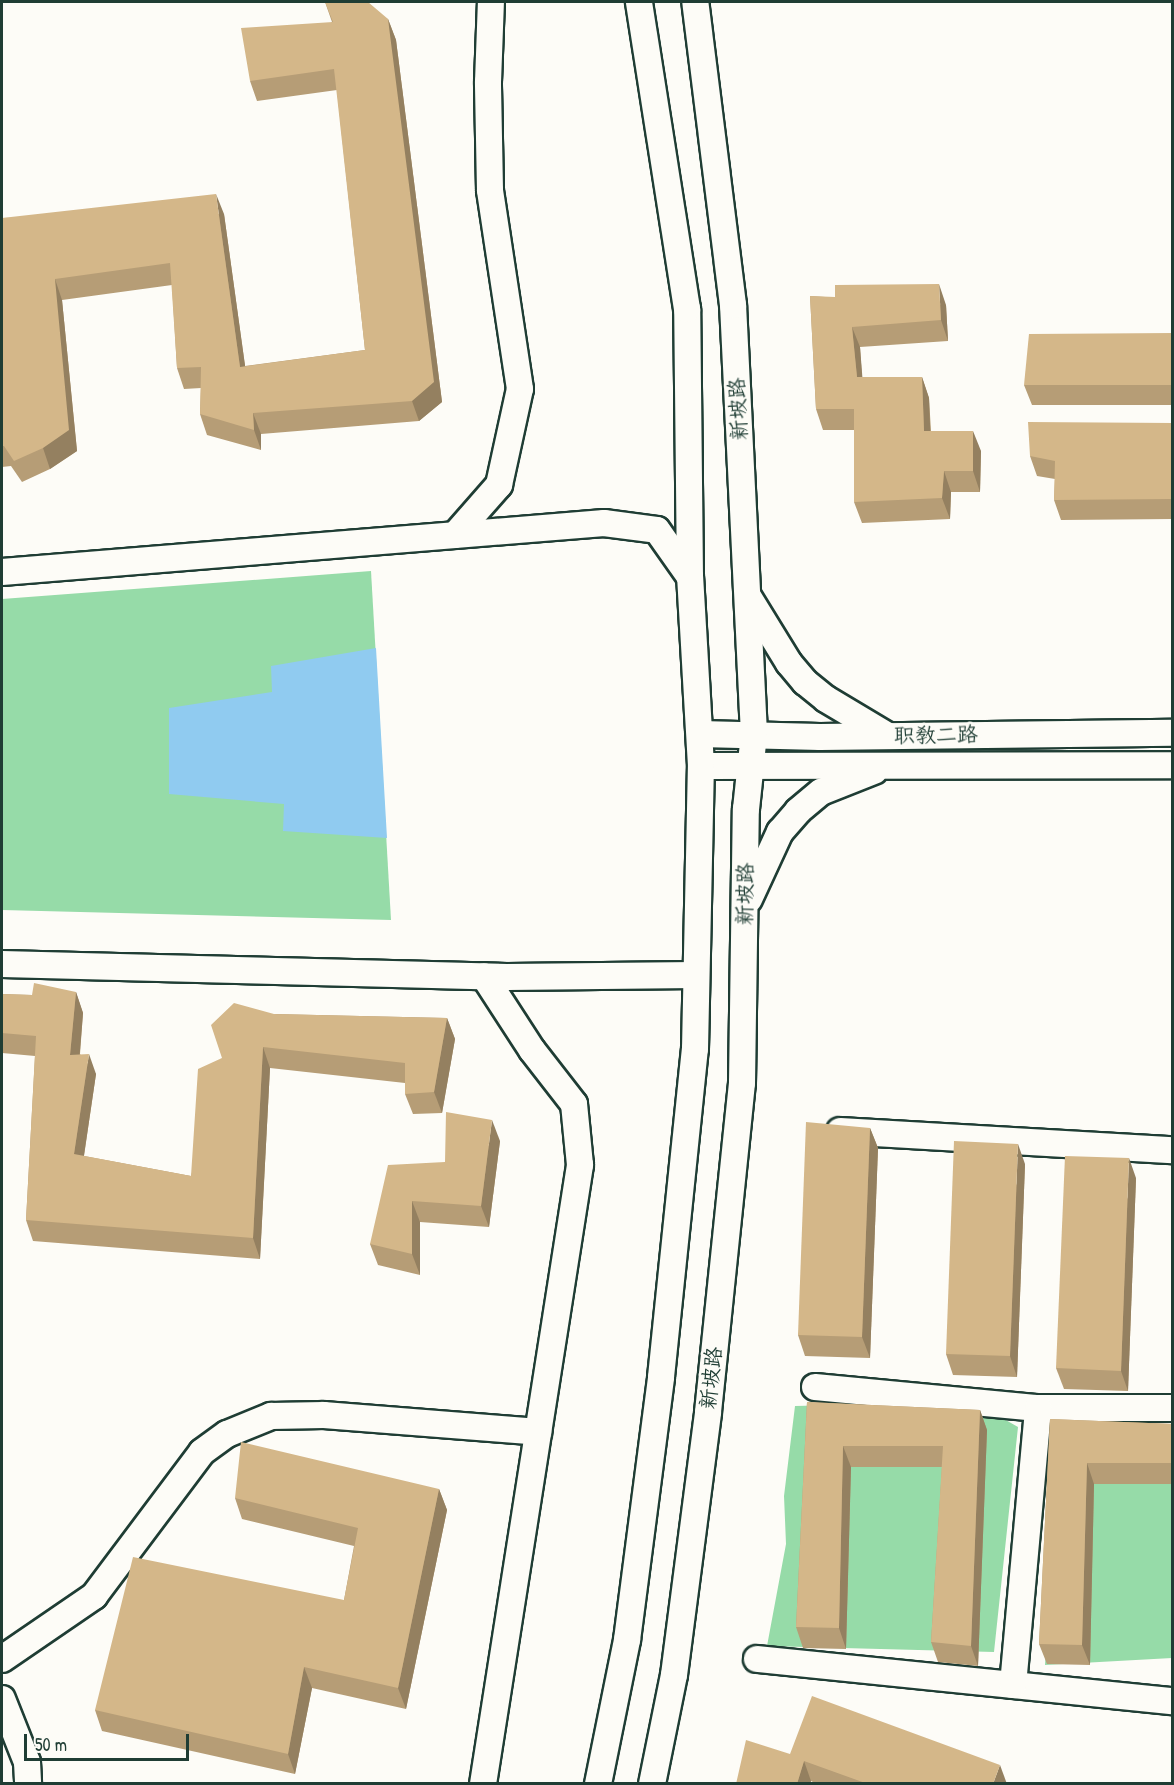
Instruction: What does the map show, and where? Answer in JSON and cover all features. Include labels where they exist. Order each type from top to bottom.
[{"type":"street","points":[[455,535],[499,486],[520,389],[490,190],[488,82],[491,2]]},
{"type":"street","points":[[598,1784],[627,1640],[661,1377],[695,1049],[701,766],[690,577],[687,309],[639,2]]},
{"type":"street","name":"新坡路","points":[[652,1784],[674,1675],[708,1412],[742,1083],[746,809],[754,734],[733,305],[694,2]]},
{"type":"street","points":[[2,572],[604,523],[657,530],[690,577]]},
{"type":"street","points":[[747,594],[789,663],[805,682],[826,699],[888,736]]},
{"type":"street","name":"职教二路","points":[[700,734],[888,736],[1173,733]]},
{"type":"street","points":[[745,907],[780,832],[798,812],[821,792],[887,765]]},
{"type":"street","name":"职教二路","points":[[701,766],[1173,765]]},
{"type":"street","points":[[2,964],[484,976],[696,975]]},
{"type":"street","points":[[483,1784],[580,1165],[574,1104],[532,1050],[484,976]]},
{"type":"street","points":[[840,1131],[1173,1150]]},
{"type":"street","points":[[814,1387],[1038,1408],[1173,1408]]},
{"type":"street","points":[[1014,1685],[1038,1408]]},
{"type":"street","points":[[2,1659],[94,1596],[202,1452],[227,1434],[271,1416],[324,1415],[538,1432]]},
{"type":"street","points":[[757,1659],[1173,1701]]},
{"type":"street","points":[[2,1699],[27,1762],[28,1784]]},
{"type":"green space","points":[[371,571],[391,920],[2,910],[2,599]]},
{"type":"green space","points":[[838,1405],[1004,1419],[1018,1427],[994,1652],[767,1646],[786,1544],[784,1496],[795,1406]]},
{"type":"green space","points":[[1060,1422],[1172,1425],[1172,1658],[1045,1665]]},
{"type":"water","points":[[376,648],[387,838],[283,831],[284,804],[169,794],[169,708],[272,692],[271,666]]},
{"type":"building","points":[[325,2],[368,2],[388,19],[434,382],[412,401],[253,413],[254,430],[200,414],[201,367],[177,368],[170,263],[55,279],[69,430],[43,448],[14,461],[2,446],[2,218],[216,194],[240,367],[365,350],[334,69],[250,81],[241,28],[333,22]]},
{"type":"building","points":[[939,284],[941,320],[852,327],[857,377],[922,377],[924,431],[973,431],[973,471],[944,471],[942,498],[854,502],[854,409],[816,409],[810,296],[835,297],[835,285]]},
{"type":"building","points":[[1173,333],[1173,385],[1024,385],[1029,334]]},
{"type":"building","points":[[1028,422],[1173,423],[1173,499],[1054,500],[1055,461],[1030,456]]},
{"type":"building","points":[[34,983],[76,992],[70,1055],[89,1054],[74,1154],[191,1176],[198,1069],[222,1058],[211,1025],[234,1003],[274,1014],[447,1018],[434,1092],[405,1094],[405,1063],[263,1047],[253,1238],[26,1220],[36,1036],[2,1033],[2,994],[32,995]]},
{"type":"building","points":[[446,1112],[492,1120],[481,1206],[412,1201],[412,1254],[370,1244],[388,1165],[445,1162]]},
{"type":"building","points":[[806,1122],[870,1128],[862,1337],[798,1335]]},
{"type":"building","points":[[954,1141],[1018,1144],[1010,1356],[946,1354]]},
{"type":"building","points":[[1065,1156],[1129,1158],[1121,1371],[1056,1368]]},
{"type":"building","points":[[807,1402],[980,1410],[971,1646],[931,1642],[943,1446],[843,1446],[839,1628],[796,1627]]},
{"type":"building","points":[[1050,1419],[1173,1424],[1173,1463],[1087,1463],[1082,1645],[1039,1644]]},
{"type":"building","points":[[241,1442],[439,1489],[398,1688],[304,1667],[288,1754],[95,1710],[133,1557],[344,1600],[358,1528],[235,1498]]},
{"type":"building","points":[[812,1696],[1000,1765],[993,1784],[868,1784],[804,1761],[797,1784],[736,1784],[746,1740],[790,1754]]}]
